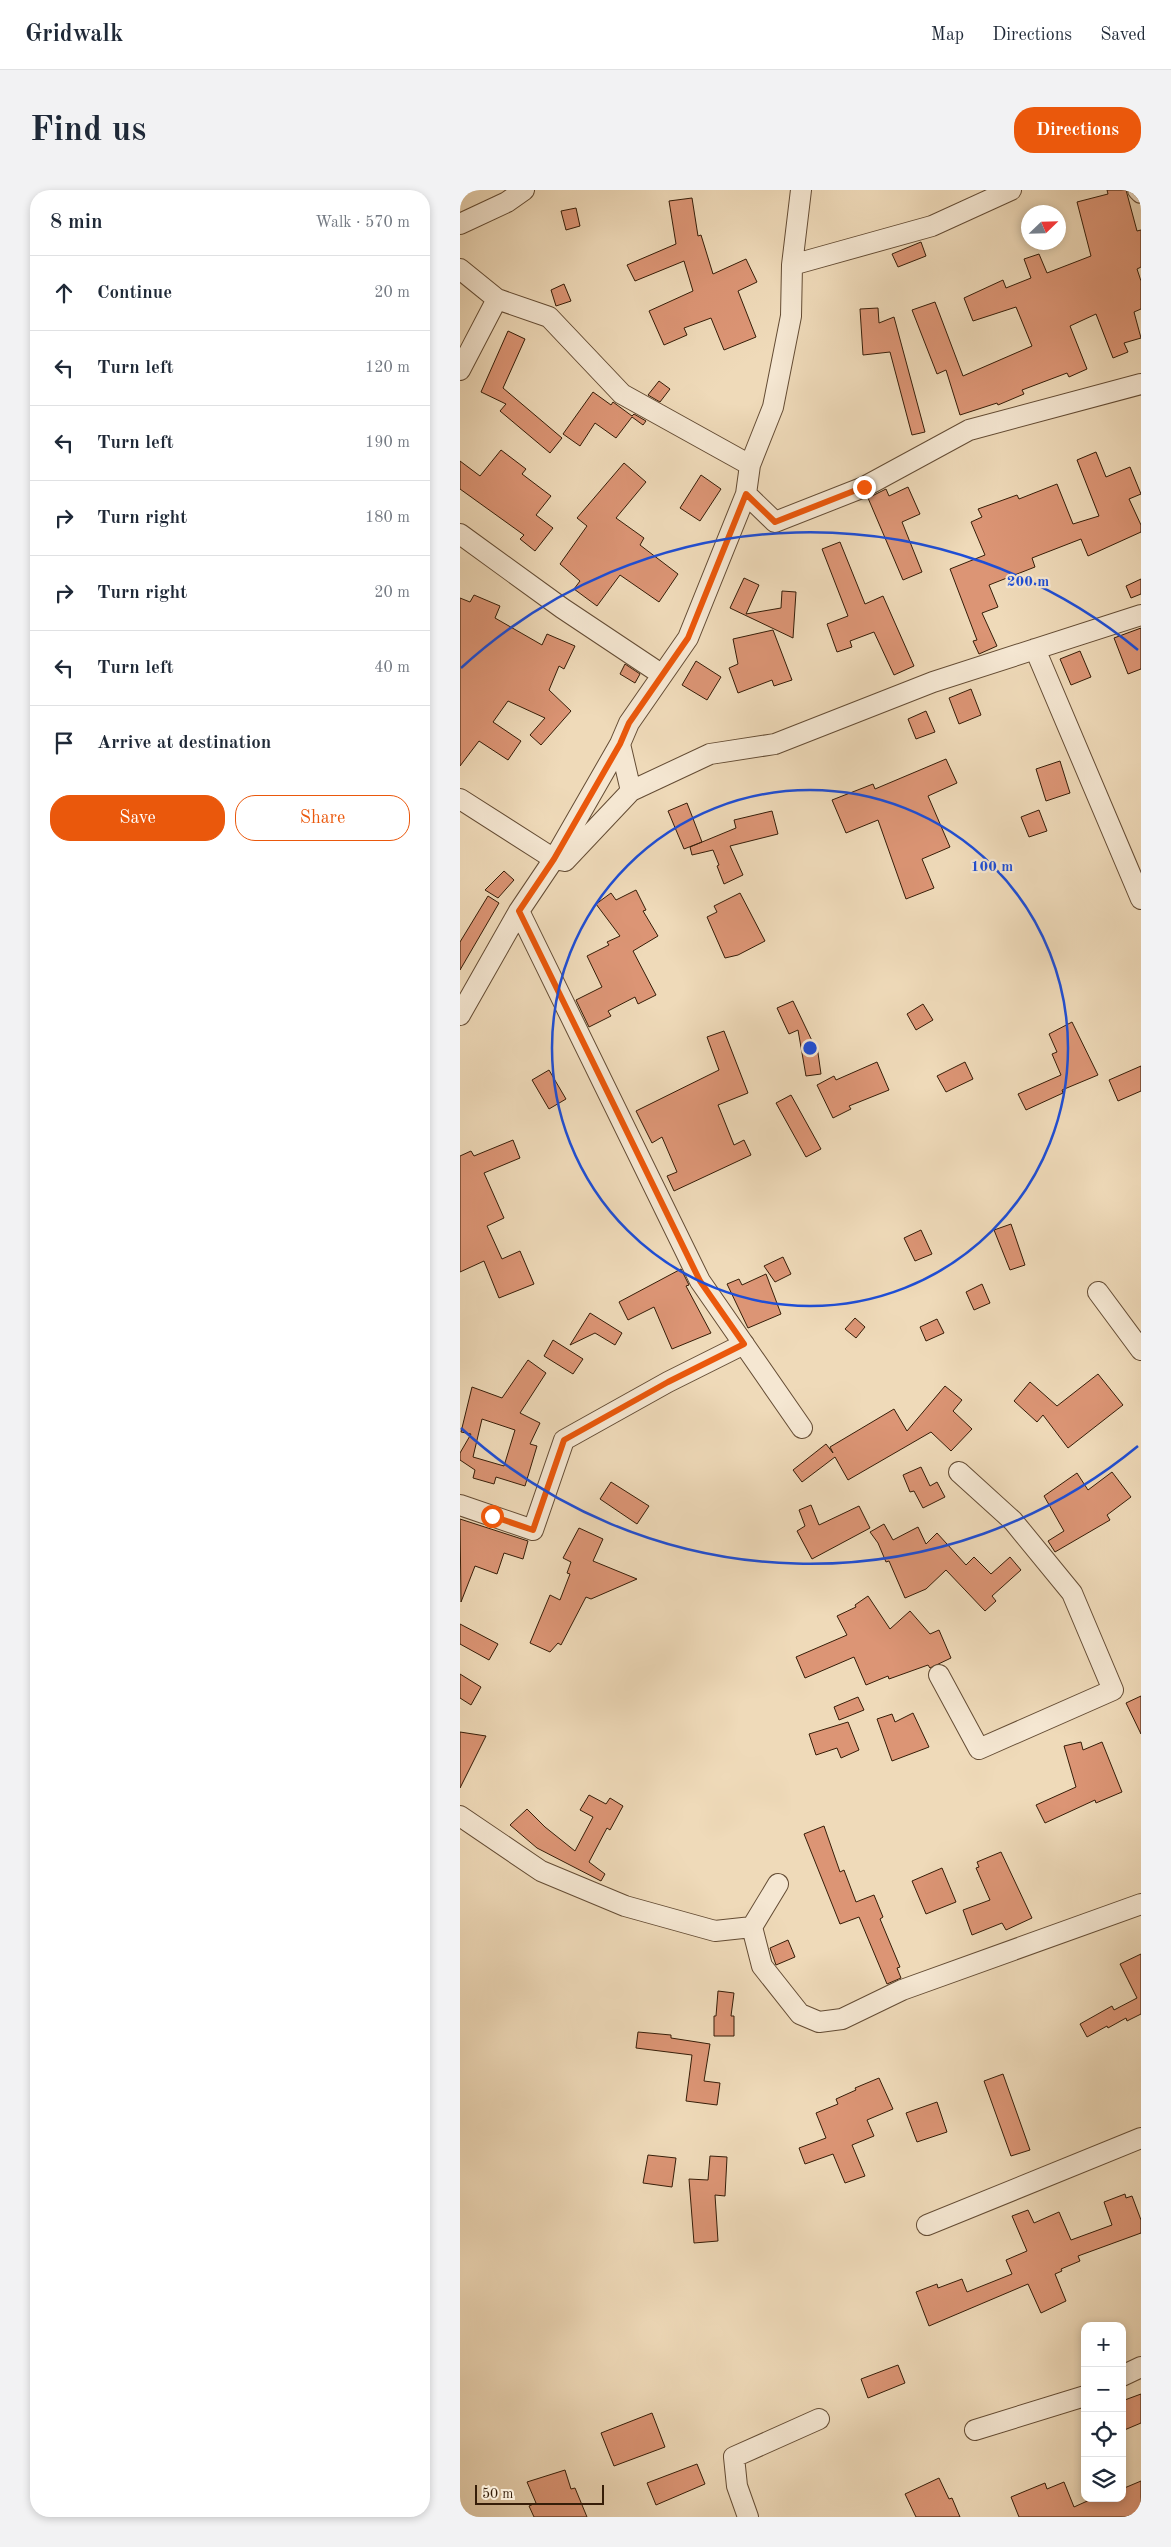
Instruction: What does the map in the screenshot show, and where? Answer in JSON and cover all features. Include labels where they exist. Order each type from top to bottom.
[{"type":"street","points":[[460,224],[507,202],[524,190]]},
{"type":"street","points":[[460,1015],[519,911],[554,859],[620,744],[629,723],[661,674],[688,638],[746,494],[750,465],[773,407],[791,316],[792,265],[801,190]]},
{"type":"street","points":[[792,265],[932,226],[1011,190]]},
{"type":"street","points":[[1138,190],[1141,193]]},
{"type":"street","points":[[460,269],[497,300],[549,317],[622,394],[750,465]]},
{"type":"street","points":[[460,370],[497,300]]},
{"type":"street","points":[[746,494],[775,522],[864,487],[969,430],[1141,384]]},
{"type":"street","points":[[460,534],[562,608],[661,674]]},
{"type":"street","points":[[460,799],[554,859],[565,861],[631,791],[710,754],[776,744],[932,682],[1141,614]]},
{"type":"street","points":[[1035,649],[1141,899]]},
{"type":"street","points":[[620,744],[631,791]]},
{"type":"street","points":[[519,911],[700,1281],[802,1428]]},
{"type":"street","points":[[1098,1292],[1141,1350]]},
{"type":"street","points":[[460,1504],[533,1530],[564,1440],[668,1382],[744,1344]]},
{"type":"street","points":[[939,1675],[979,1749],[1114,1690],[1072,1594],[1013,1521],[959,1472]]},
{"type":"street","points":[[460,1816],[541,1871],[625,1906],[715,1931],[752,1927]]},
{"type":"street","points":[[778,1884],[752,1927],[762,1966],[800,2014],[819,2022],[842,2019],[902,1990],[1141,1904]]},
{"type":"street","points":[[927,2225],[1141,2138]]},
{"type":"street","points":[[1126,2374],[1141,2367]]},
{"type":"street","points":[[976,2430],[1081,2397]]},
{"type":"street","points":[[748,2517],[737,2486],[734,2457],[820,2419]]},
{"type":"building","points":[[1107,190],[1126,190],[1137,231],[1141,230],[1141,267],[1137,269],[1141,281],[1141,309],[1134,312],[1141,338],[1124,343],[1128,352],[1113,358],[1096,314],[1070,326],[1087,369],[1069,377],[1067,373],[1022,390],[1024,394],[998,405],[997,403],[960,415],[946,370],[937,374],[912,310],[935,302],[963,376],[1032,346],[1016,307],[973,321],[964,298],[1003,280],[1006,288],[1031,278],[1024,259],[1039,254],[1047,273],[1091,256],[1077,202],[1108,194]]},
{"type":"building","points":[[692,198],[698,236],[701,235],[713,274],[746,259],[757,282],[738,291],[756,337],[724,350],[711,318],[684,328],[687,335],[664,345],[649,311],[693,291],[684,261],[635,281],[627,265],[676,244],[669,201]]},
{"type":"building","points":[[576,208],[580,226],[566,230],[561,211]]},
{"type":"building","points":[[921,242],[926,256],[898,267],[892,254]]},
{"type":"building","points":[[564,284],[571,301],[556,306],[551,290]]},
{"type":"building","points":[[878,308],[879,323],[894,317],[925,432],[912,435],[890,352],[863,355],[860,309]]},
{"type":"building","points":[[508,331],[525,339],[503,388],[562,438],[550,453],[500,411],[506,404],[481,392]]},
{"type":"building","points":[[659,381],[670,389],[660,402],[648,395]]},
{"type":"building","points":[[593,392],[611,405],[613,402],[632,416],[634,414],[646,421],[643,425],[632,417],[616,438],[595,423],[580,446],[563,434]]},
{"type":"building","points":[[501,450],[526,469],[522,474],[551,496],[536,515],[553,528],[535,551],[520,539],[524,535],[460,489],[460,461],[480,476]]},
{"type":"building","points":[[1096,452],[1106,477],[1130,467],[1141,494],[1129,499],[1141,525],[1141,532],[1088,556],[1081,539],[1032,558],[1035,567],[989,585],[998,607],[982,613],[997,646],[979,654],[973,641],[977,640],[950,569],[985,555],[971,522],[982,517],[978,509],[1017,495],[1019,499],[1057,484],[1073,524],[1099,516],[1077,460]]},
{"type":"building","points":[[624,463],[646,482],[616,518],[644,538],[640,545],[678,574],[659,602],[620,575],[597,606],[574,589],[580,581],[560,564],[587,526],[577,518]]},
{"type":"building","points":[[701,475],[721,489],[700,521],[680,508]]},
{"type":"building","points":[[908,487],[920,514],[902,522],[922,572],[903,580],[868,498],[886,489],[889,496]]},
{"type":"building","points":[[840,542],[865,604],[883,596],[914,666],[894,675],[874,632],[850,641],[852,647],[837,652],[827,624],[848,616],[822,549]]},
{"type":"building","points":[[744,578],[759,585],[746,614],[781,608],[782,591],[796,592],[793,638],[730,608]]},
{"type":"building","points":[[1141,579],[1141,594],[1131,598],[1126,586]]},
{"type":"building","points":[[474,595],[500,606],[495,618],[542,645],[547,634],[575,646],[564,669],[559,666],[549,690],[571,711],[541,745],[530,735],[545,718],[508,701],[493,722],[521,741],[508,760],[479,741],[460,766],[460,598],[470,602]]},
{"type":"building","points":[[1141,628],[1141,669],[1128,674],[1114,638]]},
{"type":"building","points":[[773,630],[792,680],[774,686],[772,680],[738,693],[729,668],[738,664],[733,639]]},
{"type":"building","points":[[1080,651],[1091,677],[1071,685],[1060,659]]},
{"type":"building","points":[[696,661],[721,677],[707,700],[682,685]]},
{"type":"building","points":[[625,664],[640,674],[635,683],[620,674]]},
{"type":"building","points":[[971,689],[981,715],[959,724],[949,698]]},
{"type":"building","points":[[926,711],[935,732],[916,739],[908,719]]},
{"type":"building","points":[[946,759],[957,783],[928,796],[950,847],[922,859],[934,888],[906,899],[878,820],[846,833],[832,800],[873,784],[875,789]]},
{"type":"building","points":[[1060,761],[1070,793],[1046,801],[1036,769]]},
{"type":"building","points":[[687,803],[702,842],[684,849],[668,811]]},
{"type":"building","points":[[1039,810],[1047,831],[1029,837],[1021,817]]},
{"type":"building","points":[[772,811],[778,834],[730,846],[743,875],[724,884],[713,850],[692,855],[690,847],[736,828],[734,820]]},
{"type":"building","points":[[504,871],[514,880],[498,898],[485,890]]},
{"type":"building","points":[[636,890],[646,910],[643,911],[658,936],[633,951],[656,995],[638,1004],[635,997],[608,1011],[611,1016],[589,1027],[576,1000],[602,987],[587,956],[609,945],[607,942],[620,936],[596,904],[611,893],[616,900]]},
{"type":"building","points":[[740,893],[765,941],[738,955],[725,958],[707,917],[717,912],[714,906]]},
{"type":"building","points":[[488,896],[499,903],[460,970],[460,942]]},
{"type":"building","points":[[793,1001],[815,1047],[817,1046],[821,1074],[806,1076],[798,1030],[789,1034],[777,1008]]},
{"type":"building","points":[[923,1004],[933,1020],[916,1030],[907,1014]]},
{"type":"building","points":[[1072,1022],[1098,1075],[1062,1090],[1063,1093],[1026,1110],[1018,1094],[1061,1075],[1052,1054],[1057,1052],[1049,1034]]},
{"type":"building","points":[[724,1031],[748,1093],[718,1105],[734,1145],[744,1140],[751,1155],[674,1191],[667,1176],[677,1172],[662,1137],[652,1143],[636,1111],[719,1070],[707,1037]]},
{"type":"building","points":[[877,1062],[889,1090],[849,1106],[851,1109],[833,1118],[817,1085],[834,1076],[836,1080]]},
{"type":"building","points":[[965,1062],[973,1079],[946,1092],[937,1076]]},
{"type":"building","points":[[1141,1066],[1141,1091],[1118,1101],[1109,1080]]},
{"type":"building","points":[[549,1070],[566,1099],[549,1109],[532,1080]]},
{"type":"building","points":[[791,1095],[821,1149],[806,1157],[776,1103]]},
{"type":"building","points":[[513,1140],[520,1158],[484,1173],[504,1218],[487,1226],[502,1259],[520,1251],[534,1284],[499,1298],[484,1261],[460,1272],[460,1156],[471,1151],[474,1156]]},
{"type":"building","points":[[1011,1224],[1025,1265],[1010,1270],[994,1230]]},
{"type":"building","points":[[921,1230],[932,1254],[915,1261],[904,1238]]},
{"type":"building","points":[[783,1257],[791,1274],[775,1282],[764,1266]]},
{"type":"building","points":[[681,1269],[689,1285],[686,1286],[711,1333],[672,1349],[654,1307],[628,1320],[619,1302]]},
{"type":"building","points":[[766,1274],[781,1314],[748,1328],[727,1284],[739,1279],[742,1285]]},
{"type":"building","points":[[982,1284],[990,1303],[974,1310],[966,1292]]},
{"type":"building","points":[[590,1313],[622,1333],[615,1345],[595,1333],[570,1345]]},
{"type":"building","points":[[855,1318],[865,1327],[856,1338],[845,1329]]},
{"type":"building","points":[[937,1319],[944,1333],[926,1341],[920,1327]]},
{"type":"building","points":[[553,1340],[583,1359],[573,1374],[544,1356]]},
{"type":"building","points":[[528,1360],[546,1373],[520,1413],[540,1423],[530,1444],[537,1446],[525,1486],[496,1477],[494,1484],[473,1478],[475,1470],[460,1460],[460,1453],[471,1434],[461,1432],[472,1387],[502,1398]],"holes":[[[482,1419],[515,1430],[504,1466],[473,1457]]]},
{"type":"building","points":[[1098,1374],[1123,1405],[1068,1448],[1043,1415],[1037,1422],[1014,1401],[1030,1382],[1057,1406]]},
{"type":"building","points":[[945,1386],[962,1400],[953,1411],[972,1429],[951,1451],[931,1432],[848,1480],[835,1457],[802,1482],[793,1470],[826,1444],[833,1453],[830,1447],[894,1409],[907,1431]]},
{"type":"building","points":[[921,1467],[930,1486],[937,1482],[945,1497],[923,1508],[914,1491],[910,1492],[903,1475]]},
{"type":"building","points":[[1112,1472],[1131,1497],[1107,1515],[1110,1520],[1055,1552],[1048,1541],[1064,1531],[1044,1496],[1077,1473],[1088,1490]]},
{"type":"building","points":[[611,1482],[649,1506],[637,1524],[600,1499]]},
{"type":"building","points":[[811,1505],[819,1525],[859,1506],[870,1528],[812,1559],[797,1531],[805,1526],[799,1510]]},
{"type":"building","points":[[460,1519],[528,1541],[523,1559],[504,1553],[497,1574],[475,1566],[461,1602]]},
{"type":"building","points":[[884,1524],[893,1540],[918,1527],[926,1544],[937,1533],[966,1565],[974,1557],[991,1574],[1010,1557],[1021,1570],[992,1596],[996,1601],[985,1611],[946,1570],[926,1589],[905,1598],[889,1561],[886,1562],[878,1543],[870,1532]]},
{"type":"building","points":[[579,1528],[603,1539],[593,1561],[637,1579],[591,1599],[586,1597],[561,1645],[558,1643],[550,1652],[530,1643],[550,1595],[560,1600],[570,1574],[567,1573],[571,1562],[563,1558]]},
{"type":"building","points":[[868,1596],[890,1629],[910,1611],[930,1634],[939,1630],[951,1658],[930,1668],[928,1665],[889,1679],[888,1676],[866,1685],[854,1657],[805,1678],[796,1657],[847,1635],[837,1616],[856,1607],[855,1605]]},
{"type":"building","points":[[460,1624],[498,1644],[489,1660],[460,1644]]},
{"type":"building","points":[[460,1674],[481,1687],[471,1705],[460,1698]]},
{"type":"building","points":[[1141,1696],[1141,1734],[1126,1703]]},
{"type":"building","points":[[858,1697],[864,1710],[839,1720],[834,1707]]},
{"type":"building","points":[[913,1713],[929,1747],[892,1761],[877,1719],[892,1714],[895,1722]]},
{"type":"building","points":[[848,1722],[859,1750],[841,1758],[837,1748],[816,1755],[809,1734]]},
{"type":"building","points":[[460,1732],[486,1736],[460,1788]]},
{"type":"building","points":[[1081,1742],[1083,1750],[1102,1742],[1122,1792],[1096,1803],[1095,1800],[1045,1823],[1036,1805],[1076,1787],[1064,1746]]},
{"type":"building","points":[[589,1795],[606,1804],[610,1798],[623,1806],[610,1830],[607,1828],[589,1862],[605,1874],[601,1881],[537,1848],[510,1825],[527,1809],[545,1827],[575,1851],[593,1817],[580,1810]]},
{"type":"building","points":[[824,1826],[840,1872],[844,1870],[856,1902],[874,1895],[883,1917],[880,1919],[900,1967],[897,1968],[901,1978],[887,1984],[859,1917],[840,1924],[804,1834]]},
{"type":"building","points":[[1001,1852],[1032,1918],[1006,1930],[1002,1923],[972,1935],[963,1910],[990,1900],[976,1868],[979,1867],[977,1862]]},
{"type":"building","points":[[942,1868],[956,1902],[926,1914],[912,1881]]},
{"type":"building","points":[[788,1940],[795,1957],[776,1965],[770,1948]]},
{"type":"building","points":[[1141,1954],[1141,2014],[1127,2021],[1126,2018],[1108,2028],[1107,2026],[1087,2037],[1080,2024],[1112,2006],[1114,2010],[1137,1998],[1120,1964]]},
{"type":"building","points":[[718,1991],[734,1993],[731,2016],[734,2016],[734,2036],[714,2036],[714,2016],[716,2016]]},
{"type":"building","points":[[638,2032],[671,2035],[671,2038],[710,2044],[704,2081],[720,2083],[717,2105],[686,2101],[692,2055],[636,2048]]},
{"type":"building","points":[[1003,2074],[1030,2150],[1011,2156],[984,2081]]},
{"type":"building","points":[[879,2078],[893,2109],[867,2120],[874,2136],[852,2145],[865,2176],[845,2183],[833,2154],[805,2164],[799,2148],[826,2138],[816,2113],[838,2104],[836,2099],[856,2090],[855,2088]]},
{"type":"building","points":[[937,2102],[947,2132],[917,2142],[906,2113]]},
{"type":"building","points":[[648,2155],[676,2158],[672,2187],[643,2183]]},
{"type":"building","points":[[710,2156],[727,2157],[725,2196],[715,2195],[718,2241],[694,2243],[689,2179],[708,2180]]},
{"type":"building","points":[[1125,2194],[1126,2198],[1132,2196],[1141,2220],[1141,2233],[1078,2256],[1080,2261],[1061,2269],[1062,2271],[1055,2274],[1066,2301],[1041,2313],[1028,2284],[929,2326],[916,2292],[937,2284],[938,2288],[962,2279],[967,2292],[1012,2274],[1006,2260],[1027,2251],[1012,2216],[1028,2210],[1034,2223],[1059,2212],[1071,2240],[1112,2225],[1104,2202]]},
{"type":"building","points":[[898,2365],[905,2383],[868,2398],[861,2379]]},
{"type":"building","points":[[1141,2394],[1141,2423],[1126,2429],[1126,2412],[1126,2400]]},
{"type":"building","points":[[652,2413],[665,2447],[614,2466],[601,2433]]},
{"type":"building","points":[[697,2464],[705,2484],[656,2505],[647,2483]]},
{"type":"building","points":[[565,2470],[571,2489],[575,2488],[587,2517],[534,2517],[529,2506],[536,2503],[527,2482]]},
{"type":"building","points":[[939,2478],[949,2499],[952,2498],[960,2517],[916,2517],[905,2494]]},
{"type":"building","points":[[1141,2481],[1141,2511],[1126,2517],[1019,2517],[1011,2497],[1045,2483],[1047,2489],[1064,2482],[1074,2507],[1085,2502],[1126,2502],[1126,2487]]},
{"type":"route","points":[[492,1516],[533,1530],[564,1440],[668,1382],[744,1344],[700,1281],[598,1077],[519,911],[554,859],[620,744],[629,723],[661,674],[688,638],[746,494],[775,522],[864,487]]}]
